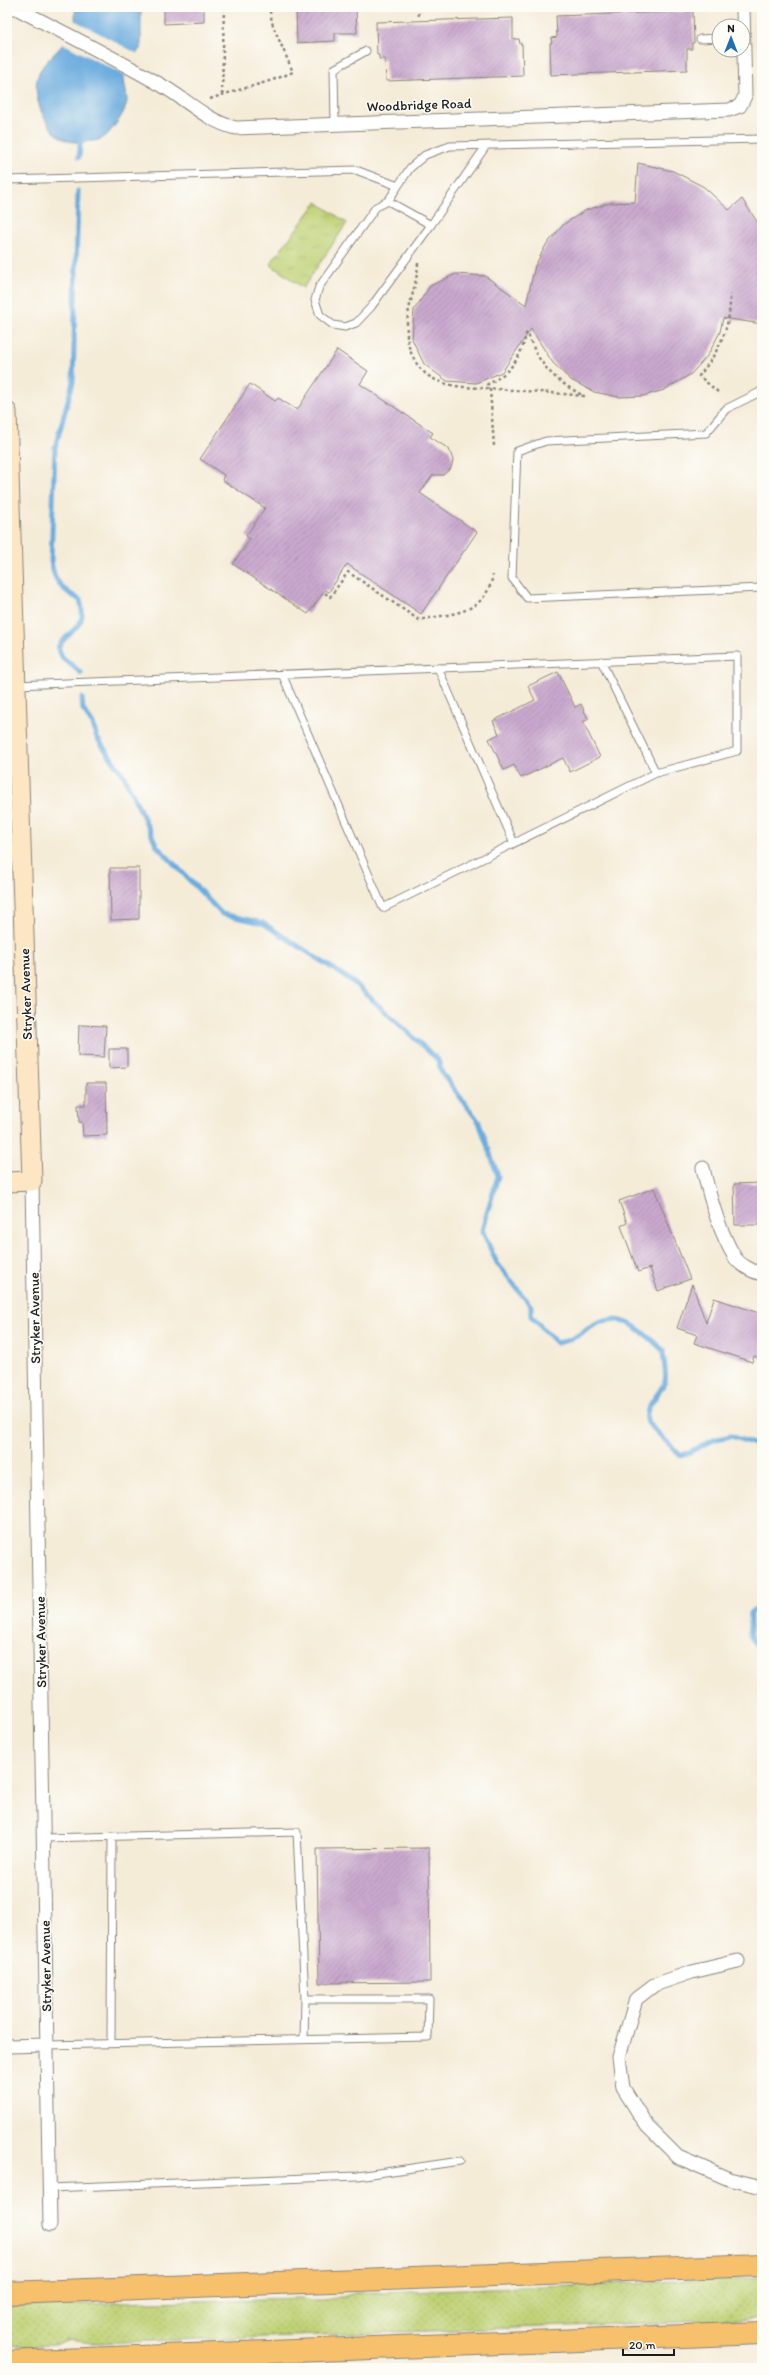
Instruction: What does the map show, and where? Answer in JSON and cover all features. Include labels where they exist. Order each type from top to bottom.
[{"type":"highway","points":[[7,2293],[762,2266]]},
{"type":"highway","points":[[7,2285],[51,2292]]},
{"type":"highway","points":[[7,2362],[762,2333]]},
{"type":"street","name":"Woodbridge Road","points":[[743,7],[743,18]]},
{"type":"street","name":"Woodbridge Road","points":[[7,8],[28,10],[64,32],[136,70],[180,96],[220,125],[236,128],[729,110],[740,106],[745,96],[744,58]]},
{"type":"street","name":"Stryker Avenue","points":[[7,412],[32,1181],[50,2225]]},
{"type":"street","points":[[703,1168],[709,1194],[734,1257],[754,1272],[762,1274]]},
{"type":"street","points":[[7,1182],[32,1181]]},
{"type":"street","points":[[738,1961],[692,1972],[654,1985],[636,1999],[619,2058],[623,2088],[647,2126],[678,2157],[729,2179],[762,2187]]},
{"type":"street","points":[[7,2046],[47,2045]]},
{"type":"lane","points":[[700,39],[711,38]]},
{"type":"lane","points":[[335,125],[334,69],[366,51]]},
{"type":"lane","points":[[486,146],[431,225],[370,307],[356,323],[345,327],[333,325],[320,315],[316,300],[320,287],[376,207],[388,201],[410,168],[425,155],[450,146],[762,138]]},
{"type":"lane","points":[[7,180],[356,170],[398,186]]},
{"type":"lane","points":[[388,201],[431,225]]},
{"type":"lane","points":[[762,391],[726,410],[706,433],[546,441],[517,451],[512,578],[528,598],[762,588]]},
{"type":"lane","points":[[16,685],[282,674],[438,668],[601,661],[737,656],[737,751],[656,773],[383,908],[282,674]]},
{"type":"lane","points":[[601,661],[656,773]]},
{"type":"lane","points":[[438,668],[514,843]]},
{"type":"lane","points":[[44,1838],[297,1832],[305,1999],[304,2039]]},
{"type":"lane","points":[[111,2043],[112,1836]]},
{"type":"lane","points":[[47,2045],[428,2036],[429,1999],[305,1999]]},
{"type":"lane","points":[[49,2188],[358,2176],[460,2161]]},
{"type":"path","points":[[222,95],[224,7]]},
{"type":"path","points":[[210,100],[242,88],[269,83],[293,72],[273,26],[269,7]]},
{"type":"path","points":[[418,7],[419,17]]},
{"type":"path","points":[[646,7],[650,11]]},
{"type":"path","points":[[418,261],[407,319],[409,345],[414,360],[430,378],[444,384],[488,388],[584,396],[567,387],[550,372],[535,354],[528,333],[526,334],[520,357],[502,377],[486,385],[488,388],[494,446]]},
{"type":"path","points":[[718,392],[699,376],[716,354],[722,341],[728,318],[730,294]]},
{"type":"path","points":[[325,593],[330,597],[348,572],[419,620],[466,610],[478,605],[490,588],[493,575]]},
{"type":"green space","points":[[317,202],[347,223],[303,288],[270,264]]},
{"type":"green space","points":[[762,2278],[762,2319],[96,2343],[65,2340],[54,2345],[7,2347],[7,2306],[301,2298],[321,2301],[335,2299],[355,2293]]},
{"type":"water","points":[[76,7],[141,7],[141,48],[126,70],[124,83],[127,101],[124,110],[113,128],[104,138],[92,141],[76,142],[67,140],[58,135],[50,127],[44,118],[40,107],[36,85],[38,76],[43,66],[69,36],[75,22]]},
{"type":"pier","points":[[74,20],[138,54],[126,76],[62,43]]},
{"type":"building","points":[[164,7],[204,7],[204,22],[164,24]]},
{"type":"building","points":[[296,7],[356,7],[357,33],[335,33],[335,41],[297,43]]},
{"type":"building","points":[[693,11],[694,43],[692,43],[692,49],[687,49],[687,70],[551,75],[550,43],[552,43],[551,38],[557,37],[556,16]]},
{"type":"building","points":[[513,18],[513,39],[519,39],[520,44],[522,44],[523,76],[386,81],[385,59],[379,59],[379,55],[377,55],[376,22]]},
{"type":"building","points":[[638,163],[673,171],[704,187],[729,210],[742,199],[762,229],[762,324],[723,318],[720,332],[708,355],[691,374],[664,390],[643,396],[619,397],[594,392],[571,380],[553,363],[531,329],[502,372],[476,383],[447,381],[424,364],[412,339],[414,310],[430,286],[456,274],[485,276],[526,305],[535,266],[546,245],[564,224],[586,210],[610,203],[635,202]]},
{"type":"building","points":[[337,350],[368,371],[360,384],[433,433],[430,437],[449,449],[453,460],[451,468],[443,475],[433,475],[420,493],[477,532],[421,614],[347,564],[329,592],[325,590],[308,614],[233,564],[250,539],[246,536],[265,508],[222,480],[224,475],[200,459],[250,384],[275,401],[278,398],[297,410]]},
{"type":"building","points":[[558,672],[575,707],[581,704],[588,719],[583,722],[600,757],[570,772],[563,758],[521,778],[514,765],[504,770],[489,739],[499,734],[493,721],[535,700],[528,686]]},
{"type":"building","points":[[110,868],[139,868],[139,919],[111,920]]},
{"type":"building","points":[[79,1025],[106,1026],[104,1057],[78,1056]]},
{"type":"building","points":[[109,1049],[127,1049],[127,1067],[109,1068]]},
{"type":"building","points":[[86,1083],[106,1083],[107,1135],[83,1136],[82,1122],[79,1122],[78,1105],[86,1105]]},
{"type":"building","points":[[762,1183],[762,1225],[735,1225],[734,1184]]},
{"type":"building","points":[[654,1188],[690,1279],[658,1291],[650,1268],[638,1272],[621,1226],[627,1223],[619,1201]]},
{"type":"building","points":[[692,1284],[706,1323],[714,1298],[762,1314],[762,1359],[754,1356],[752,1362],[694,1343],[697,1335],[677,1328]]},
{"type":"building","points":[[429,1848],[430,1982],[319,1983],[317,1849]]},
{"type":"waterway","points":[[79,157],[81,136]]},
{"type":"waterway","points":[[78,191],[73,382],[55,448],[51,561],[54,575],[60,585],[68,593],[80,600],[82,609],[80,622],[58,647],[62,657],[81,673]]},
{"type":"waterway","points":[[82,698],[83,710],[93,724],[97,738],[124,776],[157,846],[222,914],[263,923],[352,981],[438,1060],[442,1073],[479,1122],[498,1176],[482,1230],[497,1263],[531,1306],[531,1316],[557,1343],[572,1338],[603,1321],[613,1320],[631,1324],[663,1350],[666,1374],[665,1381],[649,1406],[647,1411],[648,1423],[681,1456],[716,1439],[731,1436],[762,1447]]},
{"type":"waterway","points":[[762,1602],[750,1613],[750,1636],[758,1646],[762,1662]]}]
